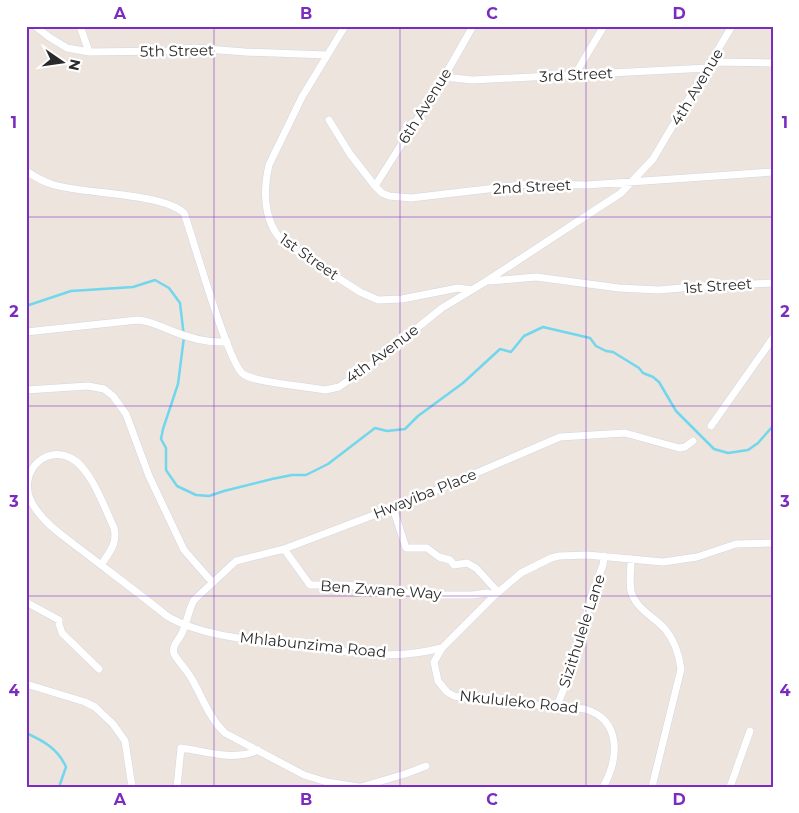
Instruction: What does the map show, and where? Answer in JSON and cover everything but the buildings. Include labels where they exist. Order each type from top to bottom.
[{"type":"street","name":"5th Street","points":[[35,26],[67,48],[89,52],[169,51],[194,48],[327,55]]},
{"type":"street","points":[[80,26],[89,52]]},
{"type":"street","name":"1st Street","points":[[345,26],[302,97],[269,165],[266,177],[266,206],[268,217],[276,235],[282,242],[310,261],[360,292],[378,300],[402,299],[458,288],[472,290]]},
{"type":"street","name":"6th Avenue","points":[[375,186],[444,77],[473,26]]},
{"type":"street","points":[[574,76],[604,26]]},
{"type":"street","name":"4th Avenue","points":[[26,171],[53,185],[146,199],[173,205],[179,209],[186,218],[226,342],[239,370],[248,376],[325,390],[333,389],[376,361],[442,308],[621,193],[653,159],[732,26]]},
{"type":"street","name":"3rd Street","points":[[444,77],[472,80],[574,76],[773,62]]},
{"type":"street","name":"2nd Street","points":[[329,120],[350,154],[375,186],[382,193],[389,196],[411,198],[530,184],[587,185],[773,172]]},
{"type":"street","name":"1st Street","points":[[485,282],[536,277],[619,288],[651,290],[773,283]]},
{"type":"street","points":[[26,332],[145,320],[203,342],[226,342]]},
{"type":"street","points":[[711,426],[773,338]]},
{"type":"street","points":[[26,390],[88,386],[104,389],[113,396],[126,414],[149,476],[184,550],[212,582]]},
{"type":"street","name":"Hwayiba Place","points":[[258,750],[225,733],[220,728],[209,714],[188,672],[174,654],[174,645],[186,625],[190,607],[194,600],[236,561],[284,549],[393,508],[447,487],[560,437],[625,433],[679,448],[685,447],[693,441]]},
{"type":"street","name":"Mhlabunzima Road","points":[[101,565],[114,546],[116,535],[86,473],[76,462],[65,456],[55,455],[42,460],[31,470],[27,486],[28,494],[41,516],[49,524],[101,565],[167,616],[186,625],[239,638],[360,652],[415,654],[442,648]]},
{"type":"street","points":[[393,508],[406,548],[427,548],[439,557],[450,560],[454,565],[467,563],[476,568],[497,594]]},
{"type":"street","name":"Nkululeko Road","points":[[603,787],[611,768],[615,744],[611,730],[605,721],[593,711],[558,706],[476,700],[454,696],[442,687],[436,674],[434,662],[442,648],[521,573],[551,558],[571,555],[604,556],[663,562],[680,561],[736,544],[773,543]]},
{"type":"street","name":"Ben Zwane Way","points":[[284,549],[310,585],[347,585],[378,590],[438,594],[497,594]]},
{"type":"street","name":"Sizithulele Lane","points":[[558,706],[568,678],[571,656],[585,629],[588,605],[603,566],[604,556]]},
{"type":"street","points":[[630,559],[631,591],[637,604],[665,630],[675,643],[680,656],[681,669],[652,787]]},
{"type":"street","points":[[26,602],[60,620],[59,624],[62,633],[99,668]]},
{"type":"street","points":[[26,684],[85,702],[95,707],[113,724],[125,741],[132,787]]},
{"type":"street","points":[[730,787],[750,732]]},
{"type":"street","points":[[177,787],[182,748],[235,756],[258,750],[304,775],[327,782],[360,787],[406,774],[426,766]]},
{"type":"waterway","points":[[26,306],[71,291],[133,287],[155,280],[169,288],[180,303],[184,337],[178,384],[161,439],[166,448],[166,470],[177,486],[196,495],[209,496],[272,479],[292,475],[306,475],[328,464],[375,428],[387,431],[405,429],[418,416],[463,383],[500,349],[511,352],[524,336],[543,327],[590,338],[596,346],[613,352],[639,368],[643,373],[653,377],[659,382],[676,411],[714,449],[728,453],[748,450],[758,443],[773,426]]},
{"type":"waterway","points":[[26,733],[50,746],[63,761],[66,767],[59,787]]}]
